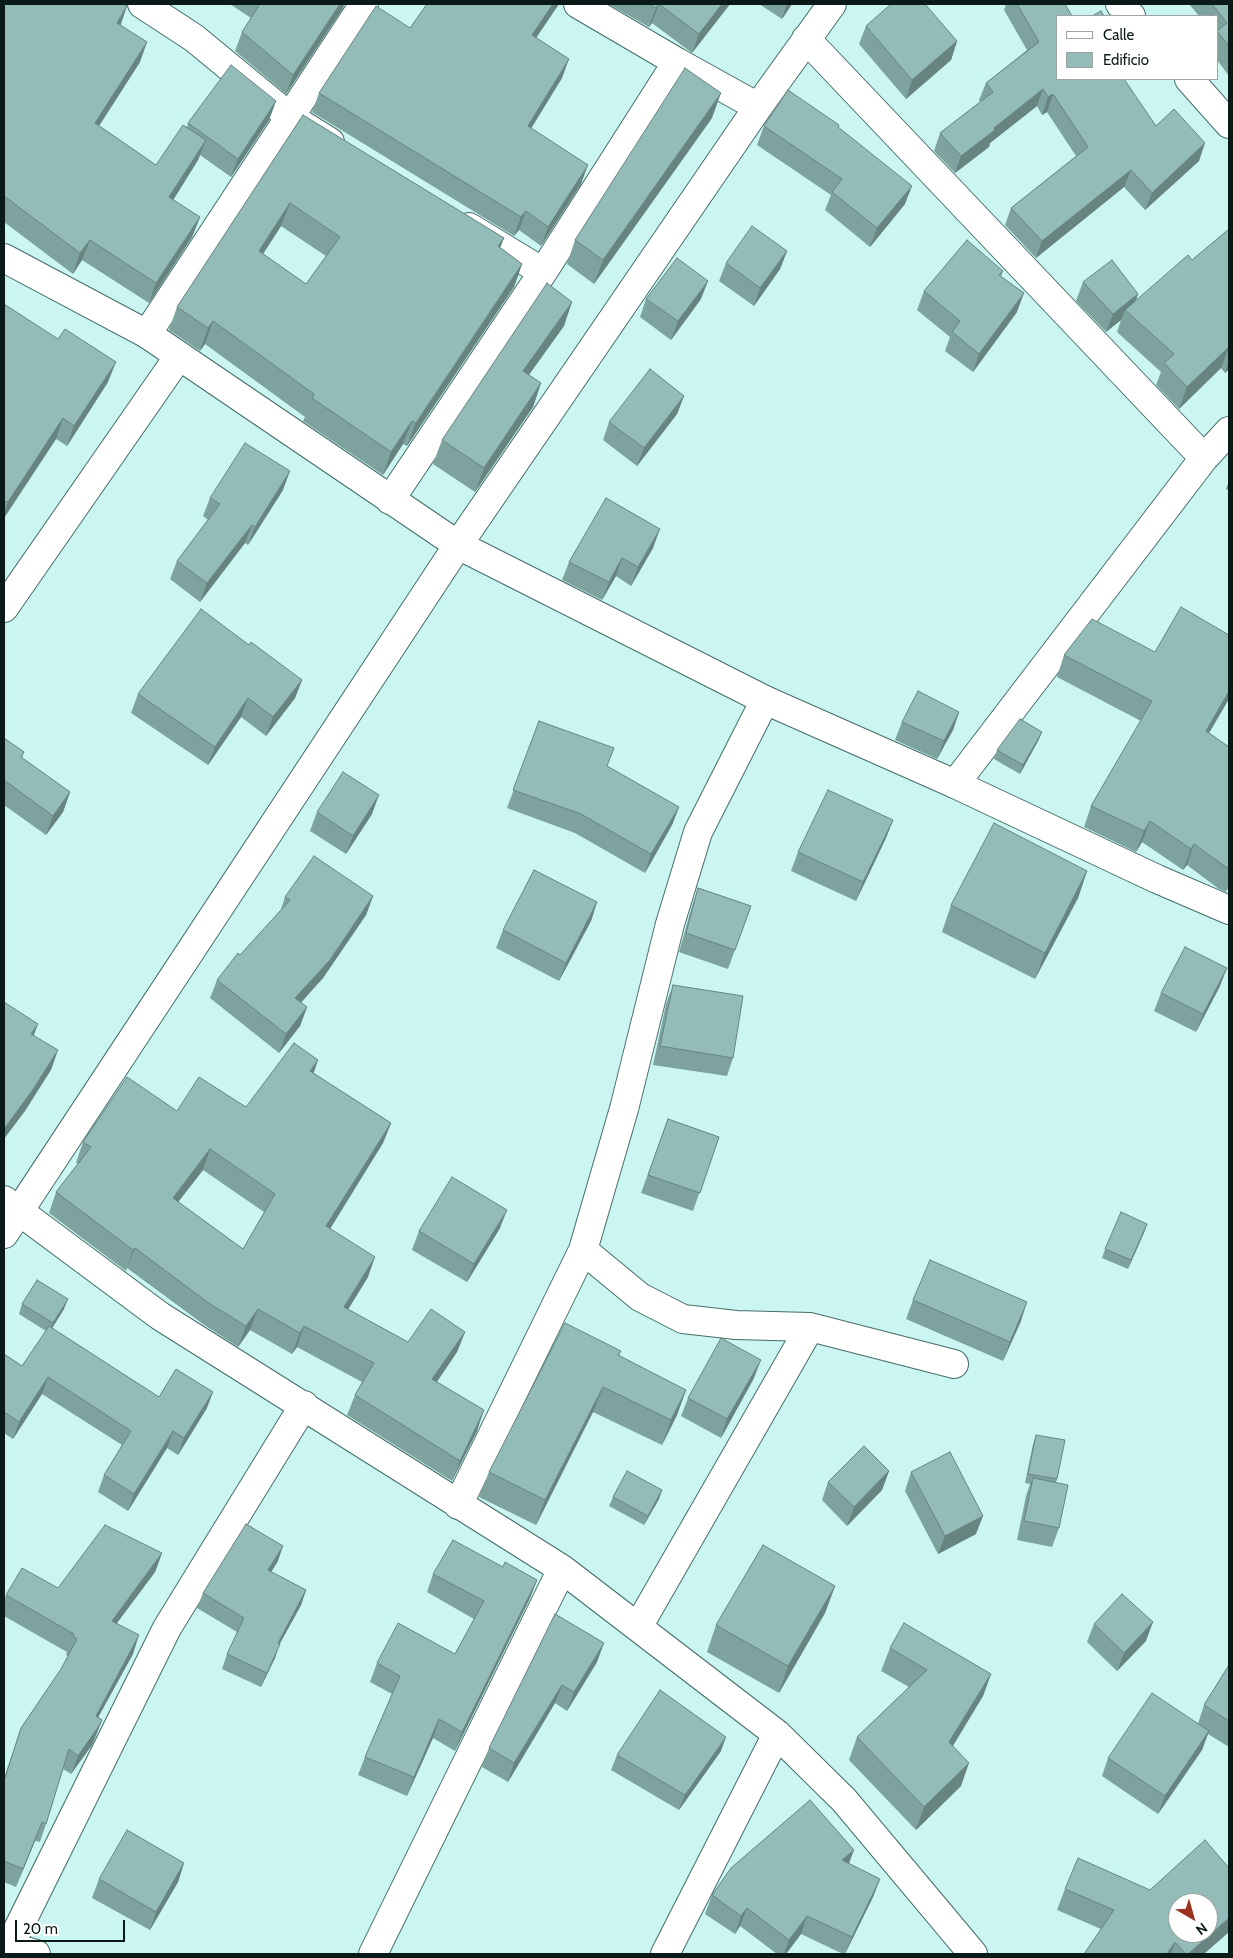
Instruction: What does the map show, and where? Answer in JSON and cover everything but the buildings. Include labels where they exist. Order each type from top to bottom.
[{"type":"street","points":[[142,4],[194,38],[290,117],[349,154]]},
{"type":"street","points":[[147,334],[364,4]]},
{"type":"street","points":[[578,4],[677,62],[758,106]]},
{"type":"street","points":[[4,1234],[12,1205],[458,545],[758,106],[832,4]]},
{"type":"street","points":[[1120,4],[1130,15]]},
{"type":"street","points":[[806,39],[1204,458]]},
{"type":"street","points":[[390,500],[543,272],[677,62]]},
{"type":"street","points":[[1190,80],[1229,124]]},
{"type":"street","points":[[450,216],[543,272]]},
{"type":"street","points":[[4,258],[147,334],[458,545],[765,700],[955,784],[1157,879],[1229,910]]},
{"type":"street","points":[[4,608],[179,356]]},
{"type":"street","points":[[955,784],[1204,458],[1229,431]]},
{"type":"street","points":[[458,1505],[583,1250],[624,1109],[670,924],[698,832],[765,700]]},
{"type":"street","points":[[12,1205],[160,1316],[562,1569],[777,1734],[844,1800],[973,1954]]},
{"type":"street","points":[[583,1250],[640,1297],[683,1319],[736,1325],[810,1327],[954,1364]]},
{"type":"street","points":[[638,1627],[810,1327]]},
{"type":"street","points":[[36,1954],[6,1946],[167,1628],[304,1405]]},
{"type":"street","points":[[373,1954],[562,1569]]},
{"type":"street","points":[[665,1954],[777,1734]]}]
